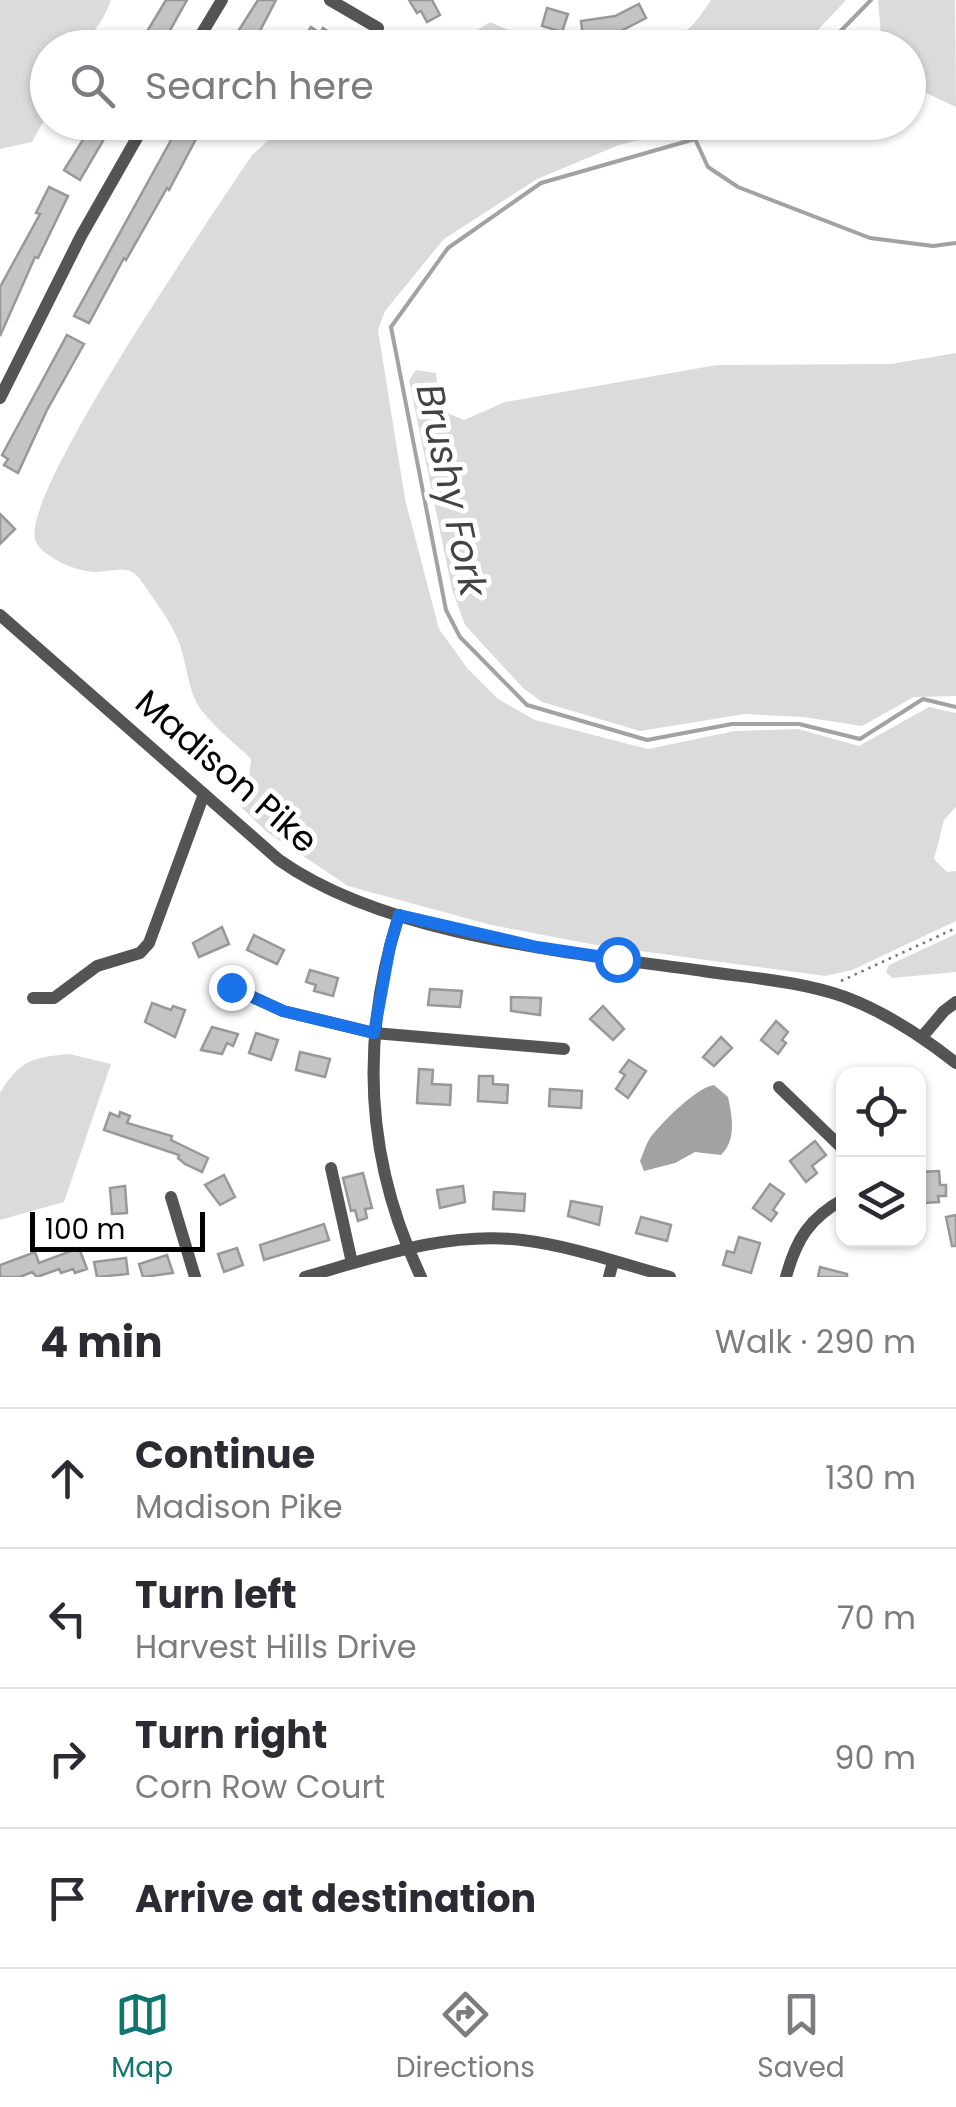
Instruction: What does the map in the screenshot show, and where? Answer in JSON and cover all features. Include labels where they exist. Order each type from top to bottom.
[{"type":"street","points":[[204,30],[222,0]]},
{"type":"street","points":[[330,0],[378,28]]},
{"type":"street","points":[[0,398],[81,236],[136,140]]},
{"type":"street","name":"Madison Pike","points":[[0,615],[304,878],[399,915],[537,947],[822,990],[870,1008],[922,1037],[956,1063]]},
{"type":"street","points":[[33,998],[54,998],[97,966],[140,953],[150,943],[204,794]]},
{"type":"street","points":[[399,915],[374,1033],[372,1075],[388,1185],[421,1277]]},
{"type":"street","points":[[231,987],[283,1011],[374,1033],[564,1050]]},
{"type":"street","points":[[922,1037],[956,1002]]},
{"type":"street","points":[[779,1086],[836,1142]]},
{"type":"street","points":[[332,1168],[352,1263]]},
{"type":"street","points":[[172,1197],[195,1277]]},
{"type":"street","points":[[786,1277],[802,1233],[812,1219],[836,1205]]},
{"type":"street","points":[[305,1277],[408,1247],[508,1238],[538,1242],[670,1277]]},
{"type":"street","points":[[609,1277],[613,1262]]},
{"type":"path","points":[[822,990],[956,928]]},
{"type":"shaded area","points":[[0,0],[111,0],[95,30],[30,30],[30,140],[33,140],[0,149]]},
{"type":"shaded area","points":[[711,0],[846,0],[818,30],[686,30]]},
{"type":"shaded area","points":[[878,0],[955,0],[956,107],[926,93],[926,30],[881,30]]},
{"type":"shaded area","points":[[490,22],[508,30],[477,30]]},
{"type":"shaded area","points":[[269,140],[639,140],[537,179],[444,239],[385,311],[378,330],[405,499],[439,629],[467,668],[498,699],[535,720],[648,749],[735,731],[798,729],[859,746],[929,707],[956,713],[956,807],[944,820],[934,859],[947,872],[956,871],[956,921],[852,970],[825,976],[596,945],[491,925],[348,886],[267,832],[238,804],[249,778],[251,759],[213,724],[197,703],[175,633],[142,582],[126,570],[95,572],[71,567],[54,559],[36,542],[38,516],[86,415],[252,155]]},
{"type":"shaded area","points":[[956,353],[956,696],[914,697],[862,726],[745,714],[640,731],[542,702],[523,688],[465,625],[452,589],[409,380],[416,370],[436,373],[440,410],[464,420],[505,402],[717,365],[891,364]]},
{"type":"shaded area","points":[[956,934],[956,972],[892,978],[886,972],[889,965]]},
{"type":"shaded area","points":[[69,1054],[111,1064],[64,1202],[0,1220],[0,1093],[14,1073],[28,1062]]},
{"type":"shaded area","points":[[714,1085],[730,1104],[732,1128],[726,1149],[721,1155],[695,1152],[675,1163],[644,1171],[640,1161],[655,1131],[689,1099]]},
{"type":"building","points":[[166,0],[187,0],[170,30],[148,30]]},
{"type":"building","points":[[258,0],[276,0],[260,30],[239,30]]},
{"type":"building","points":[[409,0],[432,0],[440,15],[427,22]]},
{"type":"building","points":[[639,4],[646,18],[623,30],[582,30],[581,21],[615,16]]},
{"type":"building","points":[[547,8],[568,14],[563,30],[542,26]]},
{"type":"building","points":[[83,140],[103,140],[80,180],[64,170]]},
{"type":"building","points":[[171,140],[195,140],[89,323],[74,316]]},
{"type":"building","points":[[49,187],[68,196],[38,258],[35,257],[0,336],[0,287],[40,214],[36,213]]},
{"type":"building","points":[[67,335],[84,344],[18,473],[4,465],[8,459],[2,455]]},
{"type":"building","points":[[0,514],[15,529],[0,544]]},
{"type":"building","points":[[222,927],[229,944],[199,957],[193,943]]},
{"type":"building","points":[[254,935],[284,950],[277,964],[247,950]]},
{"type":"building","points":[[310,970],[338,978],[333,996],[314,991],[316,985],[306,982]]},
{"type":"building","points":[[430,989],[462,991],[460,1007],[428,1005]]},
{"type":"building","points":[[511,997],[541,998],[540,1015],[511,1011]]},
{"type":"building","points":[[152,1003],[185,1010],[175,1037],[145,1022]]},
{"type":"building","points":[[603,1006],[624,1029],[613,1040],[590,1019]]},
{"type":"building","points":[[776,1021],[788,1032],[778,1054],[761,1040]]},
{"type":"building","points":[[212,1027],[238,1034],[233,1046],[227,1043],[222,1054],[201,1050]]},
{"type":"building","points":[[256,1033],[278,1040],[271,1060],[249,1053]]},
{"type":"building","points":[[721,1037],[732,1048],[714,1066],[703,1057]]},
{"type":"building","points":[[300,1052],[330,1059],[325,1077],[296,1070]]},
{"type":"building","points":[[629,1060],[646,1071],[628,1098],[616,1089],[625,1075],[620,1072]]},
{"type":"building","points":[[419,1069],[433,1070],[432,1084],[451,1085],[450,1105],[417,1103]]},
{"type":"building","points":[[479,1076],[493,1076],[493,1084],[508,1085],[507,1103],[478,1101]]},
{"type":"building","points":[[550,1089],[582,1091],[581,1108],[549,1106]]},
{"type":"building","points":[[120,1112],[130,1116],[127,1123],[172,1136],[171,1140],[208,1158],[202,1172],[185,1164],[179,1155],[104,1130],[110,1113],[119,1117]]},
{"type":"building","points":[[815,1141],[826,1155],[812,1166],[817,1173],[806,1182],[790,1161]]},
{"type":"building","points":[[939,1171],[940,1185],[946,1185],[946,1196],[938,1196],[939,1202],[926,1203],[926,1172]]},
{"type":"building","points":[[363,1173],[372,1208],[365,1209],[367,1218],[358,1221],[355,1210],[351,1211],[343,1178]]},
{"type":"building","points":[[224,1175],[235,1197],[220,1205],[205,1185]]},
{"type":"building","points":[[770,1184],[784,1194],[771,1221],[753,1208]]},
{"type":"building","points":[[125,1186],[127,1213],[112,1214],[110,1188]]},
{"type":"building","points":[[463,1186],[465,1202],[440,1208],[437,1190]]},
{"type":"building","points":[[494,1192],[525,1194],[524,1211],[493,1209]]},
{"type":"building","points":[[571,1201],[602,1207],[599,1225],[568,1216]]},
{"type":"building","points":[[956,1215],[956,1246],[952,1246],[946,1217]]},
{"type":"building","points":[[641,1217],[671,1225],[667,1241],[636,1233]]},
{"type":"building","points":[[324,1224],[329,1240],[264,1260],[260,1245]]},
{"type":"building","points":[[739,1237],[760,1243],[751,1273],[723,1265],[727,1251],[734,1253]]},
{"type":"building","points":[[79,1248],[87,1269],[61,1273],[59,1269],[37,1277],[32,1272],[20,1277],[0,1277],[0,1265],[35,1252],[39,1263]]},
{"type":"building","points":[[237,1248],[243,1265],[224,1272],[218,1254]]},
{"type":"building","points":[[167,1255],[173,1273],[143,1277],[139,1264]]},
{"type":"building","points":[[126,1258],[128,1274],[97,1277],[94,1262]]},
{"type":"building","points":[[820,1267],[847,1274],[847,1277],[818,1277]]},
{"type":"waterway","name":"Brushy Fork","points":[[842,30],[871,0]]},
{"type":"waterway","name":"Brushy Fork","points":[[692,140],[541,183],[448,248],[391,327],[446,610],[460,637],[527,705],[647,740],[732,724],[799,724],[860,739],[923,699],[956,707]]},
{"type":"waterway","points":[[695,140],[708,167],[738,187],[870,238],[933,246],[956,243]]},
{"type":"route","points":[[231,987],[283,1011],[374,1033],[399,915],[537,947],[617,959]]}]
